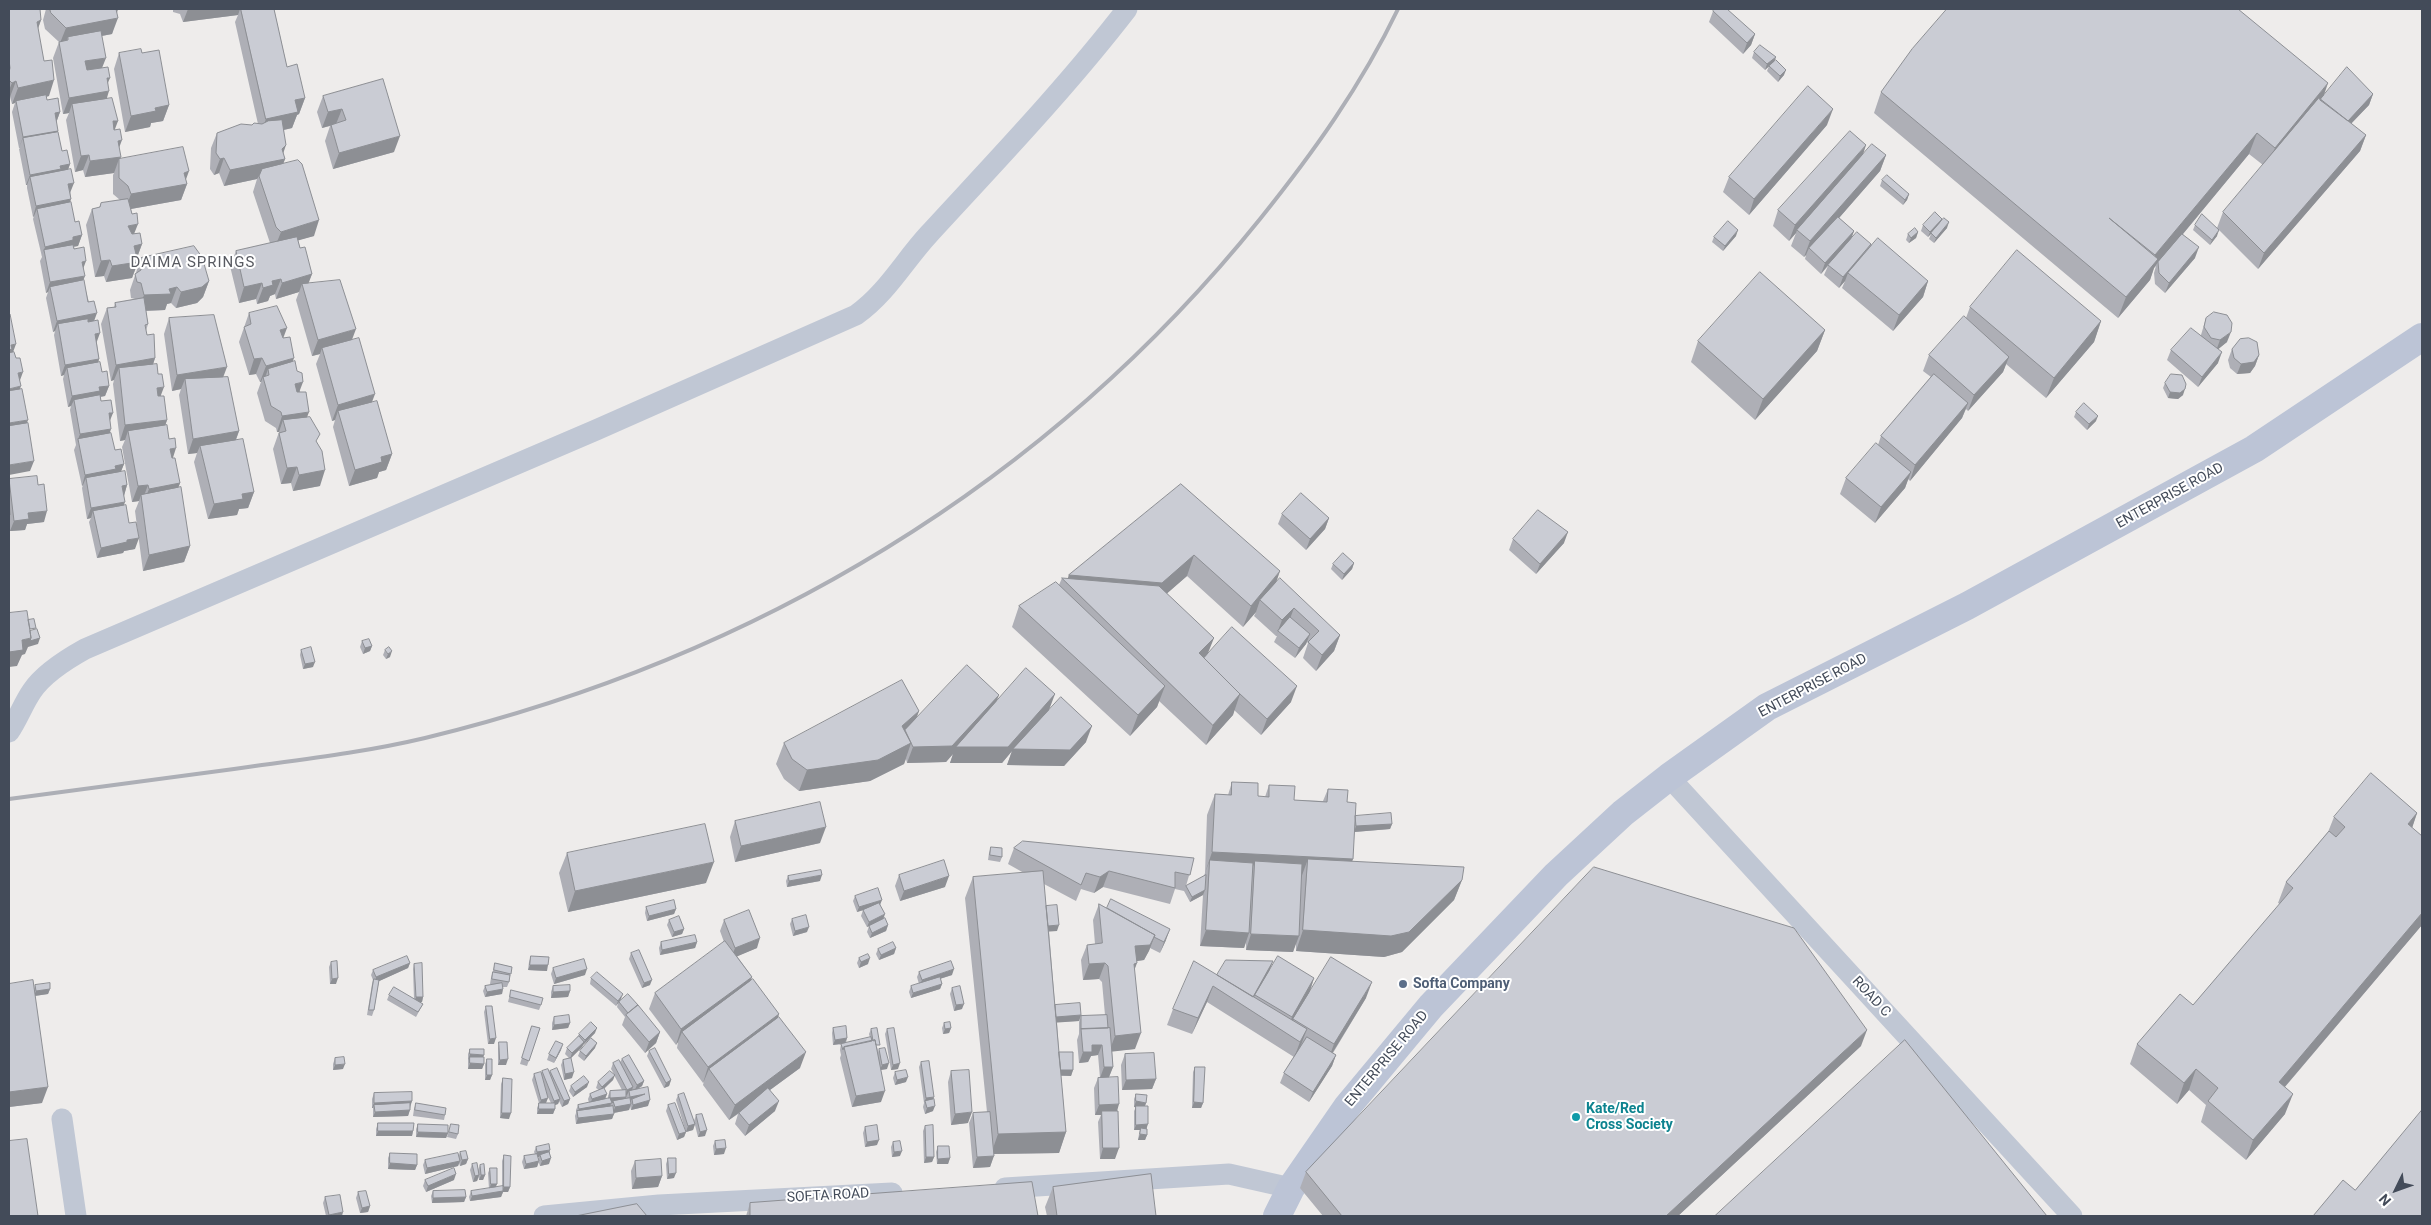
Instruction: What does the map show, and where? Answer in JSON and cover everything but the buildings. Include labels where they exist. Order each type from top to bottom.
[{"type":"main road","name":"ENTERPRISE ROAD","points":[[1277,1216],[1291,1188],[1347,1107],[1431,1006],[1556,875],[1623,812],[1767,708],[1972,604],[2254,449],[2422,338]]},
{"type":"street","points":[[9,732],[33,690],[44,678],[71,656],[85,649],[596,430],[856,315],[874,302],[924,240],[1026,128],[1127,9]]},
{"type":"street","name":"ROAD C","points":[[1669,777],[2072,1216]]},
{"type":"street","points":[[62,1120],[76,1216]]},
{"type":"street","points":[[985,1189],[1229,1174],[1291,1188]]},
{"type":"street","name":"SOFTA ROAD","points":[[544,1216],[659,1204],[915,1192]]},
{"type":"railway","points":[[9,799],[378,748],[425,738],[547,704],[665,661],[778,609],[886,548],[989,479],[1086,401],[1176,314],[1260,219],[1299,169],[1352,92],[1398,9]]},
{"type":"place","name":"Softa Company","points":[[1403,984]]},
{"type":"place","name":"Kate/Red Cross Society","points":[[1576,1117]]},
{"type":"district","name":"DAIMA SPRINGS","points":[[193,263]]}]
